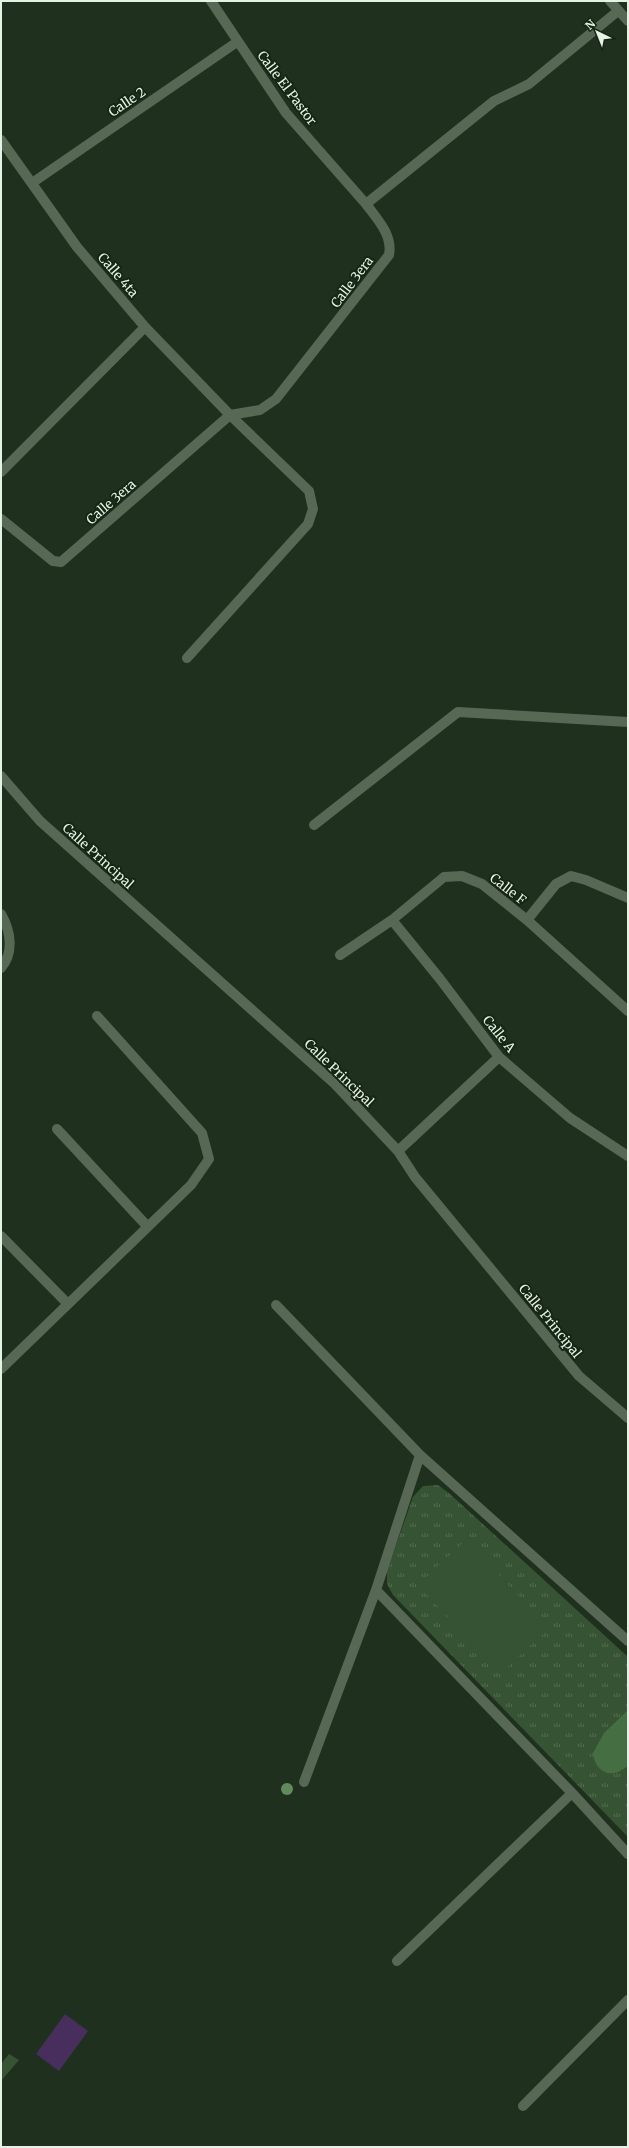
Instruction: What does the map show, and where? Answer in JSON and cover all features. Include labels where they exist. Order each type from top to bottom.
[{"type":"street","name":"Calle El Pastor","points":[[211,1],[237,42],[286,113],[366,204]]},
{"type":"street","points":[[610,1],[628,21]]},
{"type":"street","points":[[366,204],[494,101],[529,84],[618,11]]},
{"type":"street","name":"Calle 2","points":[[32,184],[237,42]]},
{"type":"street","name":"Calle 4ta","points":[[1,140],[77,247],[145,327],[230,415],[309,491],[313,509],[308,524],[187,658]]},
{"type":"street","name":"Calle 3era","points":[[1,519],[53,561],[61,562],[230,415],[260,410],[276,399],[389,255],[391,245],[388,236],[366,204]]},
{"type":"street","points":[[1,472],[145,327]]},
{"type":"street","points":[[314,825],[458,712],[628,722]]},
{"type":"street","name":"Calle Principal","points":[[1,776],[40,821],[335,1084],[398,1151],[415,1177],[579,1376],[628,1418]]},
{"type":"street","name":"Calle F","points":[[340,955],[392,920],[444,877],[462,876],[482,884],[527,920],[628,1011]]},
{"type":"street","points":[[527,920],[556,884],[571,876],[586,880],[628,898]]},
{"type":"street","points":[[1,914],[6,923],[10,938],[8,960],[1,968]]},
{"type":"street","name":"Calle A","points":[[392,920],[440,979],[499,1057],[570,1118],[628,1156]]},
{"type":"street","points":[[1,1369],[191,1185],[208,1159],[202,1133],[97,1016]]},
{"type":"street","points":[[398,1151],[499,1057]]},
{"type":"street","points":[[57,1129],[147,1226]]},
{"type":"street","points":[[1,1236],[68,1304]]},
{"type":"street","points":[[276,1305],[420,1455],[628,1641]]},
{"type":"street","points":[[304,1782],[376,1590],[420,1455]]},
{"type":"street","points":[[376,1590],[572,1793],[628,1854]]},
{"type":"street","points":[[397,1961],[572,1793]]},
{"type":"street","points":[[523,2106],[628,2000]]},
{"type":"green space","points":[[438,1485],[450,1494],[628,1657],[628,1837],[393,1595],[387,1584],[387,1571],[413,1497],[423,1486]]},
{"type":"green space","points":[[466,1540],[549,1628],[501,1673],[418,1585]]},
{"type":"green space","points":[[9,2054],[19,2060],[1,2081],[1,2064]]},
{"type":"shaded area","points":[[628,1710],[628,1765],[623,1770],[617,1772],[611,1773],[601,1770],[597,1766],[593,1753],[604,1733]]},
{"type":"building","points":[[65,2014],[88,2031],[59,2071],[36,2054]]}]
